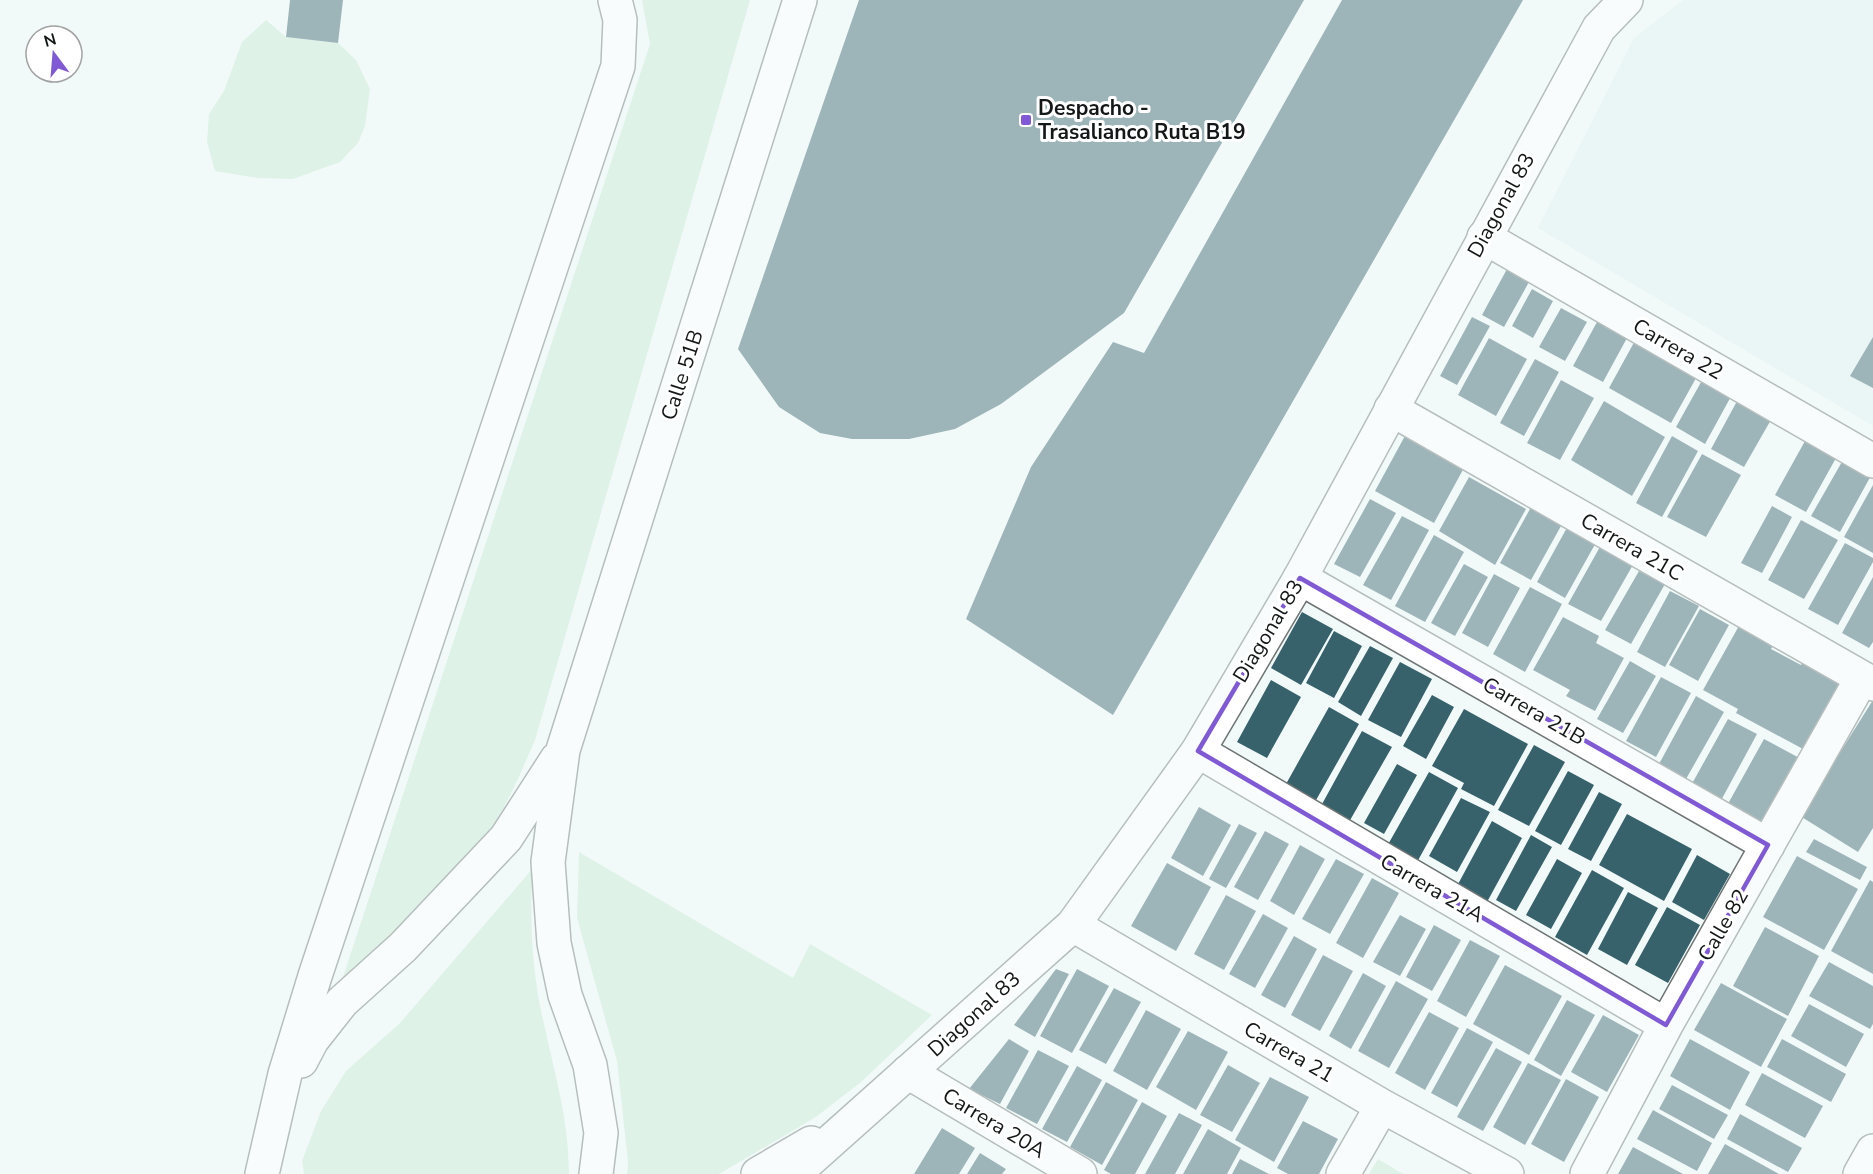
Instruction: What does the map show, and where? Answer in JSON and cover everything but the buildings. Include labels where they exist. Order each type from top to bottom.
[{"type":"street","points":[[264,1171],[285,1074],[315,976],[618,66],[620,20],[615,0]]},
{"type":"street","name":"Calle 51B","points":[[563,750],[800,0]]},
{"type":"street","name":"Diagonal 83","points":[[794,1174],[1073,925],[1198,751],[1300,578],[1599,28],[1626,0]]},
{"type":"street","name":"Carrera 22","points":[[1484,237],[1873,461]]},
{"type":"street","name":"Carrera 21C","points":[[1392,409],[1868,681]]},
{"type":"street","name":"Carrera 21B","points":[[1300,578],[1768,845]]},
{"type":"street","name":"Calle 82","points":[[1587,1174],[1666,1025],[1768,845],[1868,681]]},
{"type":"street","points":[[279,1102],[312,1040],[342,1002],[403,947],[483,865],[506,838],[563,750]]},
{"type":"street","points":[[563,750],[548,862],[554,943],[565,995],[590,1065],[601,1133],[596,1174]]},
{"type":"street","name":"Carrera 21A","points":[[1198,751],[1666,1025]]},
{"type":"street","name":"Carrera 21","points":[[1073,925],[1382,1106],[1507,1174]]},
{"type":"street","name":"Carrera 20A","points":[[908,1072],[1080,1174]]},
{"type":"street","points":[[1343,1174],[1382,1106]]},
{"type":"street","points":[[758,1174],[858,1116]]},
{"type":"street","points":[[1860,1174],[1873,1151]]},
{"type":"highlighted area","points":[[1300,578],[1768,845],[1666,1025],[1198,751]]},
{"type":"shaded area","points":[[1683,0],[1873,0],[1873,426],[1538,228],[1634,38]]},
{"type":"green space","points":[[642,0],[750,0],[535,740],[505,805],[482,841],[432,896],[342,980],[650,44]]},
{"type":"green space","points":[[266,20],[286,37],[338,43],[356,60],[370,89],[365,126],[358,143],[340,162],[293,179],[258,178],[215,171],[207,142],[209,114],[224,91],[242,42]]},
{"type":"green space","points":[[579,852],[793,978],[810,944],[932,1015],[861,1082],[816,1117],[719,1174],[627,1174],[628,1162],[617,1061],[577,918]]},
{"type":"green space","points":[[533,868],[531,907],[534,966],[564,1117],[569,1174],[304,1174],[302,1161],[321,1111],[346,1071],[400,1023]]},
{"type":"green space","points":[[1378,1159],[1403,1174],[1369,1174]]},
{"type":"place","name":"Despacho - Trasalianco Ruta B19","points":[[1026,120]]}]
